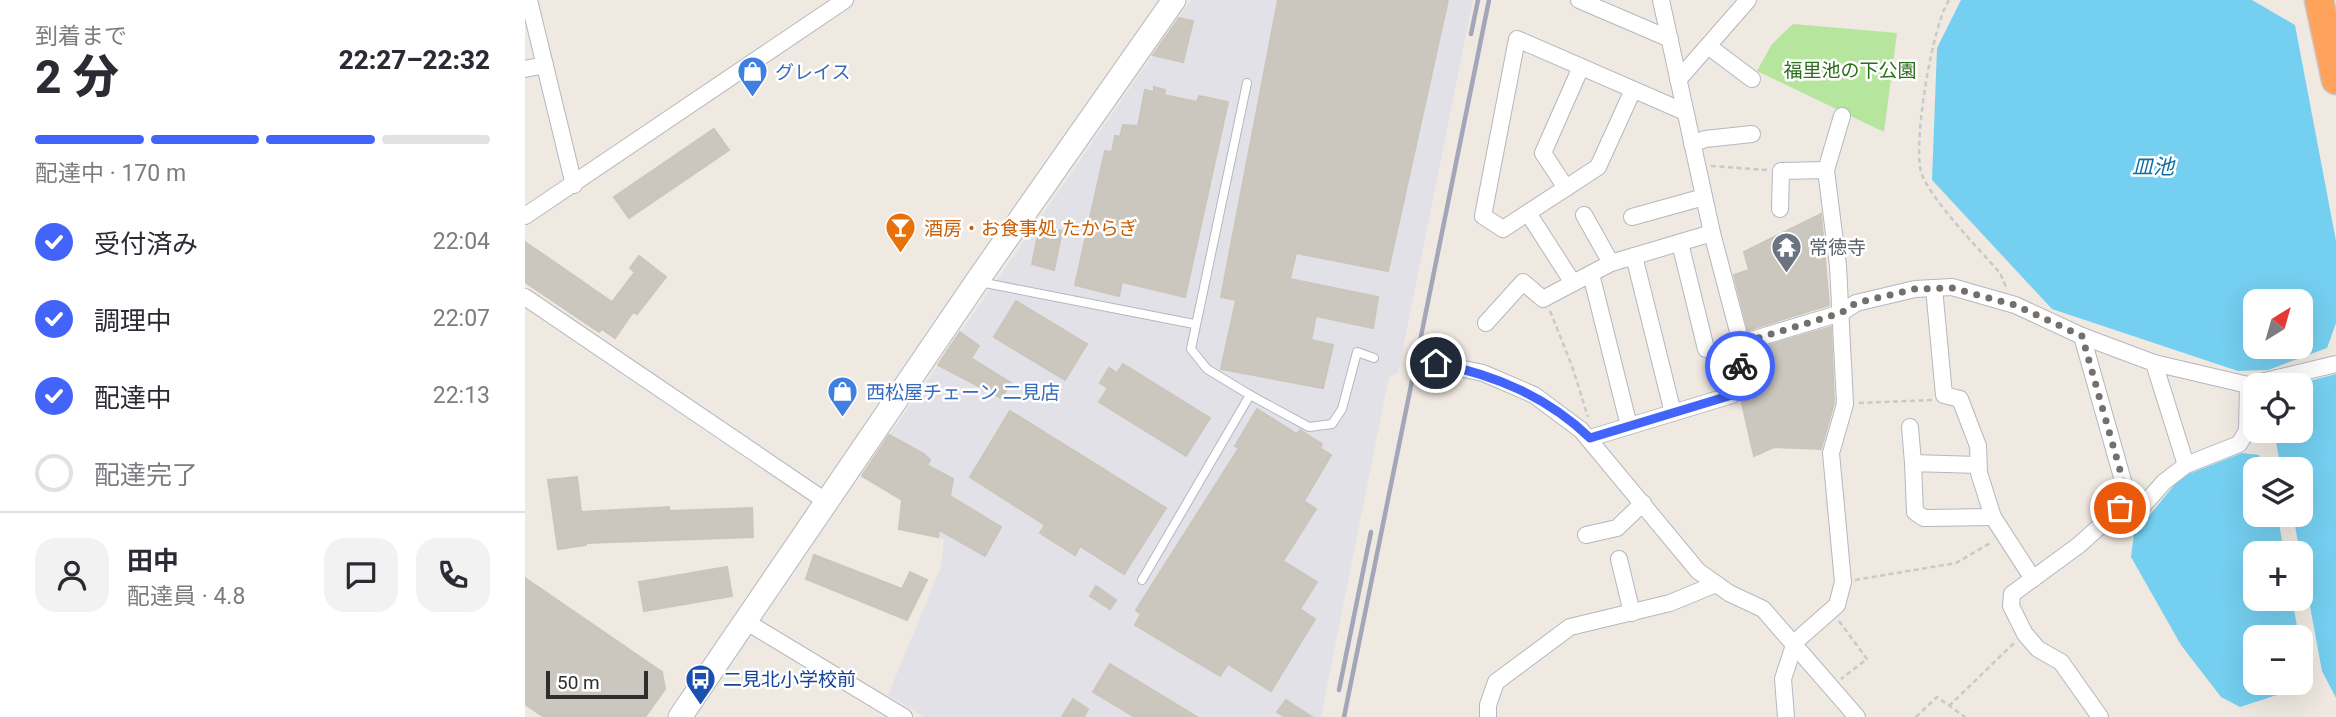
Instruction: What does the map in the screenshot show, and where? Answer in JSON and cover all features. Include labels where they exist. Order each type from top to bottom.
[{"type":"highway","points":[[2319,0],[2336,80]]},
{"type":"street","points":[[529,0],[574,185]]},
{"type":"street","points":[[525,216],[845,0]]},
{"type":"street","points":[[680,717],[977,281],[1174,0]]},
{"type":"street","points":[[1579,0],[1670,39]]},
{"type":"street","points":[[1661,0],[1712,233],[1741,343],[1841,313],[1856,303],[1915,289],[1952,288],[2015,305],[2082,336],[2154,363],[2243,385]]},
{"type":"street","points":[[1678,80],[1748,0]]},
{"type":"street","points":[[1633,90],[1598,167],[1503,229],[1483,216],[1517,40],[1685,112]]},
{"type":"street","points":[[1708,46],[1752,79]]},
{"type":"street","points":[[525,69],[545,65]]},
{"type":"street","points":[[1566,188],[1542,153],[1581,67]]},
{"type":"street","points":[[1786,717],[1783,679],[1795,642],[1837,605],[1843,582],[1831,453],[1845,404],[1841,313],[1826,170],[1842,116]]},
{"type":"street","points":[[1692,144],[1752,134]]},
{"type":"street","points":[[1780,209],[1781,171],[1826,170]]},
{"type":"street","points":[[1632,217],[1704,197]]},
{"type":"street","points":[[1528,213],[1573,284]]},
{"type":"street","points":[[1584,215],[1611,263]]},
{"type":"street","points":[[1486,323],[1524,282],[1543,299],[1611,263],[1712,233]]},
{"type":"street","points":[[1679,243],[1706,349]]},
{"type":"street","points":[[1634,256],[1673,413]]},
{"type":"street","points":[[1591,274],[1629,426]]},
{"type":"street","points":[[1934,288],[1944,396],[1960,399],[1978,446],[1978,465],[1993,517],[2033,579]]},
{"type":"street","points":[[525,297],[827,502]]},
{"type":"street","points":[[2082,336],[2131,509]]},
{"type":"street","points":[[1592,438],[1732,395],[1748,341]]},
{"type":"street","points":[[1436,363],[1483,373],[1534,395],[1592,438],[1698,571],[1716,584],[1763,609],[1795,642],[1857,717]]},
{"type":"street","points":[[2154,363],[2186,465]]},
{"type":"street","points":[[2300,373],[2336,364]]},
{"type":"street","points":[[1910,427],[1915,512],[1924,518],[1993,517]]},
{"type":"street","points":[[2099,717],[2061,662],[2038,649],[2025,634],[2011,606],[2012,594],[2120,508],[2140,509],[2164,482],[2186,465],[2239,444],[2243,438]]},
{"type":"street","points":[[1913,463],[1978,465]]},
{"type":"street","points":[[1586,535],[1617,528],[1643,503]]},
{"type":"street","points":[[1619,559],[1632,613]]},
{"type":"street","points":[[1488,717],[1488,705],[1496,682],[1570,627],[1593,619],[1670,603],[1716,584]]},
{"type":"street","points":[[745,621],[904,717]]},
{"type":"lane","points":[[1247,83],[1194,324],[1191,349],[1207,369],[1309,427],[1332,424],[1342,410],[1357,352],[1374,358]]},
{"type":"lane","points":[[977,281],[1194,324]]},
{"type":"lane","points":[[1142,580],[1250,395]]},
{"type":"path","points":[[1949,0],[1932,43],[1919,152],[1921,173],[1935,196],[2000,273],[2015,305]]},
{"type":"path","points":[[1697,165],[1781,171]]},
{"type":"path","points":[[1543,299],[1572,366],[1592,438]]},
{"type":"path","points":[[1845,404],[1930,401],[1944,396]]},
{"type":"path","points":[[1843,582],[1956,563],[2004,535]]},
{"type":"path","points":[[1831,610],[1867,659],[1832,686]]},
{"type":"path","points":[[1949,706],[1997,657],[2025,634]]},
{"type":"path","points":[[1916,717],[1937,697],[1965,717]]},
{"type":"shaded area","points":[[1191,0],[1473,0],[1398,373],[1389,377],[1321,717],[924,717],[888,695],[941,567],[944,540],[898,529],[901,500],[861,476]]},
{"type":"green space","name":"福里池の下公園","points":[[1793,24],[1897,33],[1884,132],[1757,71],[1772,44]]},
{"type":"water","name":"皿池","points":[[1961,0],[2252,0],[2295,25],[2336,241],[2336,323],[2327,348],[2313,353],[2313,289],[2243,289],[2243,359],[2298,359],[2268,370],[2238,371],[2052,309],[1932,180],[1937,48]]},
{"type":"water","points":[[2336,374],[2336,698],[2322,671],[2311,611],[2313,611],[2313,541],[2298,541],[2295,527],[2313,527],[2313,457],[2279,457],[2276,443],[2313,443],[2313,380]]},
{"type":"water","points":[[2242,453],[2259,455],[2243,457],[2243,527],[2280,527],[2282,541],[2243,541],[2243,611],[2294,611],[2297,625],[2243,625],[2243,695],[2277,695],[2240,707],[2221,697],[2181,645],[2131,557],[2134,534],[2181,477]]},
{"type":"building","points":[[1278,0],[1448,0],[1388,271],[1296,253],[1290,279],[1378,297],[1373,328],[1316,316],[1311,340],[1333,345],[1323,388],[1221,369],[1236,300],[1221,297]]},
{"type":"building","points":[[1179,18],[1193,21],[1183,62],[1153,55]]},
{"type":"building","points":[[1154,87],[1165,90],[1164,95],[1197,102],[1199,96],[1228,102],[1185,297],[1122,282],[1119,296],[1075,285],[1105,151],[1112,152],[1115,136],[1120,137],[1123,125],[1138,126],[1145,90],[1154,92]]},
{"type":"building","points":[[714,129],[729,150],[629,218],[614,197]]},
{"type":"building","name":"常徳寺","points":[[1821,214],[1829,305],[1748,330],[1734,275],[1749,270],[1744,252]]},
{"type":"building","points":[[1040,226],[1062,231],[1054,270],[1032,264]]},
{"type":"building","points":[[525,242],[612,302],[635,272],[630,268],[639,256],[666,277],[637,314],[633,312],[615,338],[602,329],[599,332],[525,282]]},
{"type":"building","points":[[1016,301],[1087,344],[1065,380],[994,337]]},
{"type":"building","points":[[1831,327],[1834,403],[1821,449],[1774,447],[1754,456],[1741,399],[1756,349]]},
{"type":"building","points":[[960,332],[979,346],[971,358],[1011,383],[1001,398],[938,365]]},
{"type":"building","points":[[1123,364],[1210,418],[1186,456],[1099,402],[1108,388],[1100,383],[1109,368],[1117,373]]},
{"type":"building","points":[[1257,409],[1297,434],[1300,430],[1322,444],[1320,448],[1331,455],[1304,501],[1316,509],[1283,561],[1317,582],[1300,609],[1315,619],[1271,691],[1228,664],[1220,676],[1135,625],[1141,614],[1136,610],[1239,448],[1235,446]]},
{"type":"building","points":[[1010,411],[1166,508],[1124,574],[1080,546],[1075,555],[1040,533],[1045,525],[970,477]]},
{"type":"building","points":[[889,435],[924,454],[930,460],[927,465],[953,479],[950,496],[1001,527],[985,556],[939,530],[938,537],[899,529],[902,500],[862,476]]},
{"type":"building","points":[[577,477],[581,512],[669,507],[669,511],[752,508],[753,537],[586,543],[558,549],[548,480]]},
{"type":"building","points":[[814,555],[902,589],[910,572],[927,580],[907,620],[806,579]]},
{"type":"building","points":[[727,567],[732,596],[644,611],[639,582]]},
{"type":"building","points":[[525,578],[662,672],[665,689],[645,717],[544,717],[525,704]]},
{"type":"building","points":[[1096,586],[1116,600],[1110,609],[1090,596]]},
{"type":"building","points":[[1110,664],[1197,717],[1135,717],[1093,692]]},
{"type":"building","points":[[1073,699],[1088,709],[1084,717],[1062,717]]},
{"type":"building","points":[[1286,700],[1312,717],[1285,717],[1277,712]]},
{"type":"railway","points":[[1471,34],[1478,0]]},
{"type":"railway","points":[[1344,717],[1489,0]]},
{"type":"railway","points":[[1339,690],[1371,532]]},
{"type":"way so far","points":[[1740,366],[1748,341],[1841,313],[1856,303],[1915,289],[1952,288],[2015,305],[2082,336],[2131,509],[2120,508]]},
{"type":"place","name":"グレイス","points":[[752,99]]},
{"type":"place","name":"酒房・お食事処 たからぎ","points":[[901,255]]},
{"type":"place","name":"常徳寺","points":[[1786,274]]},
{"type":"place","name":"西松屋チェーン 二見店","points":[[843,419]]},
{"type":"place","name":"二見北小学校前","points":[[700,706]]},
{"type":"route","points":[[1436,363],[1483,373],[1534,395],[1590,438],[1732,395],[1740,366]]}]
